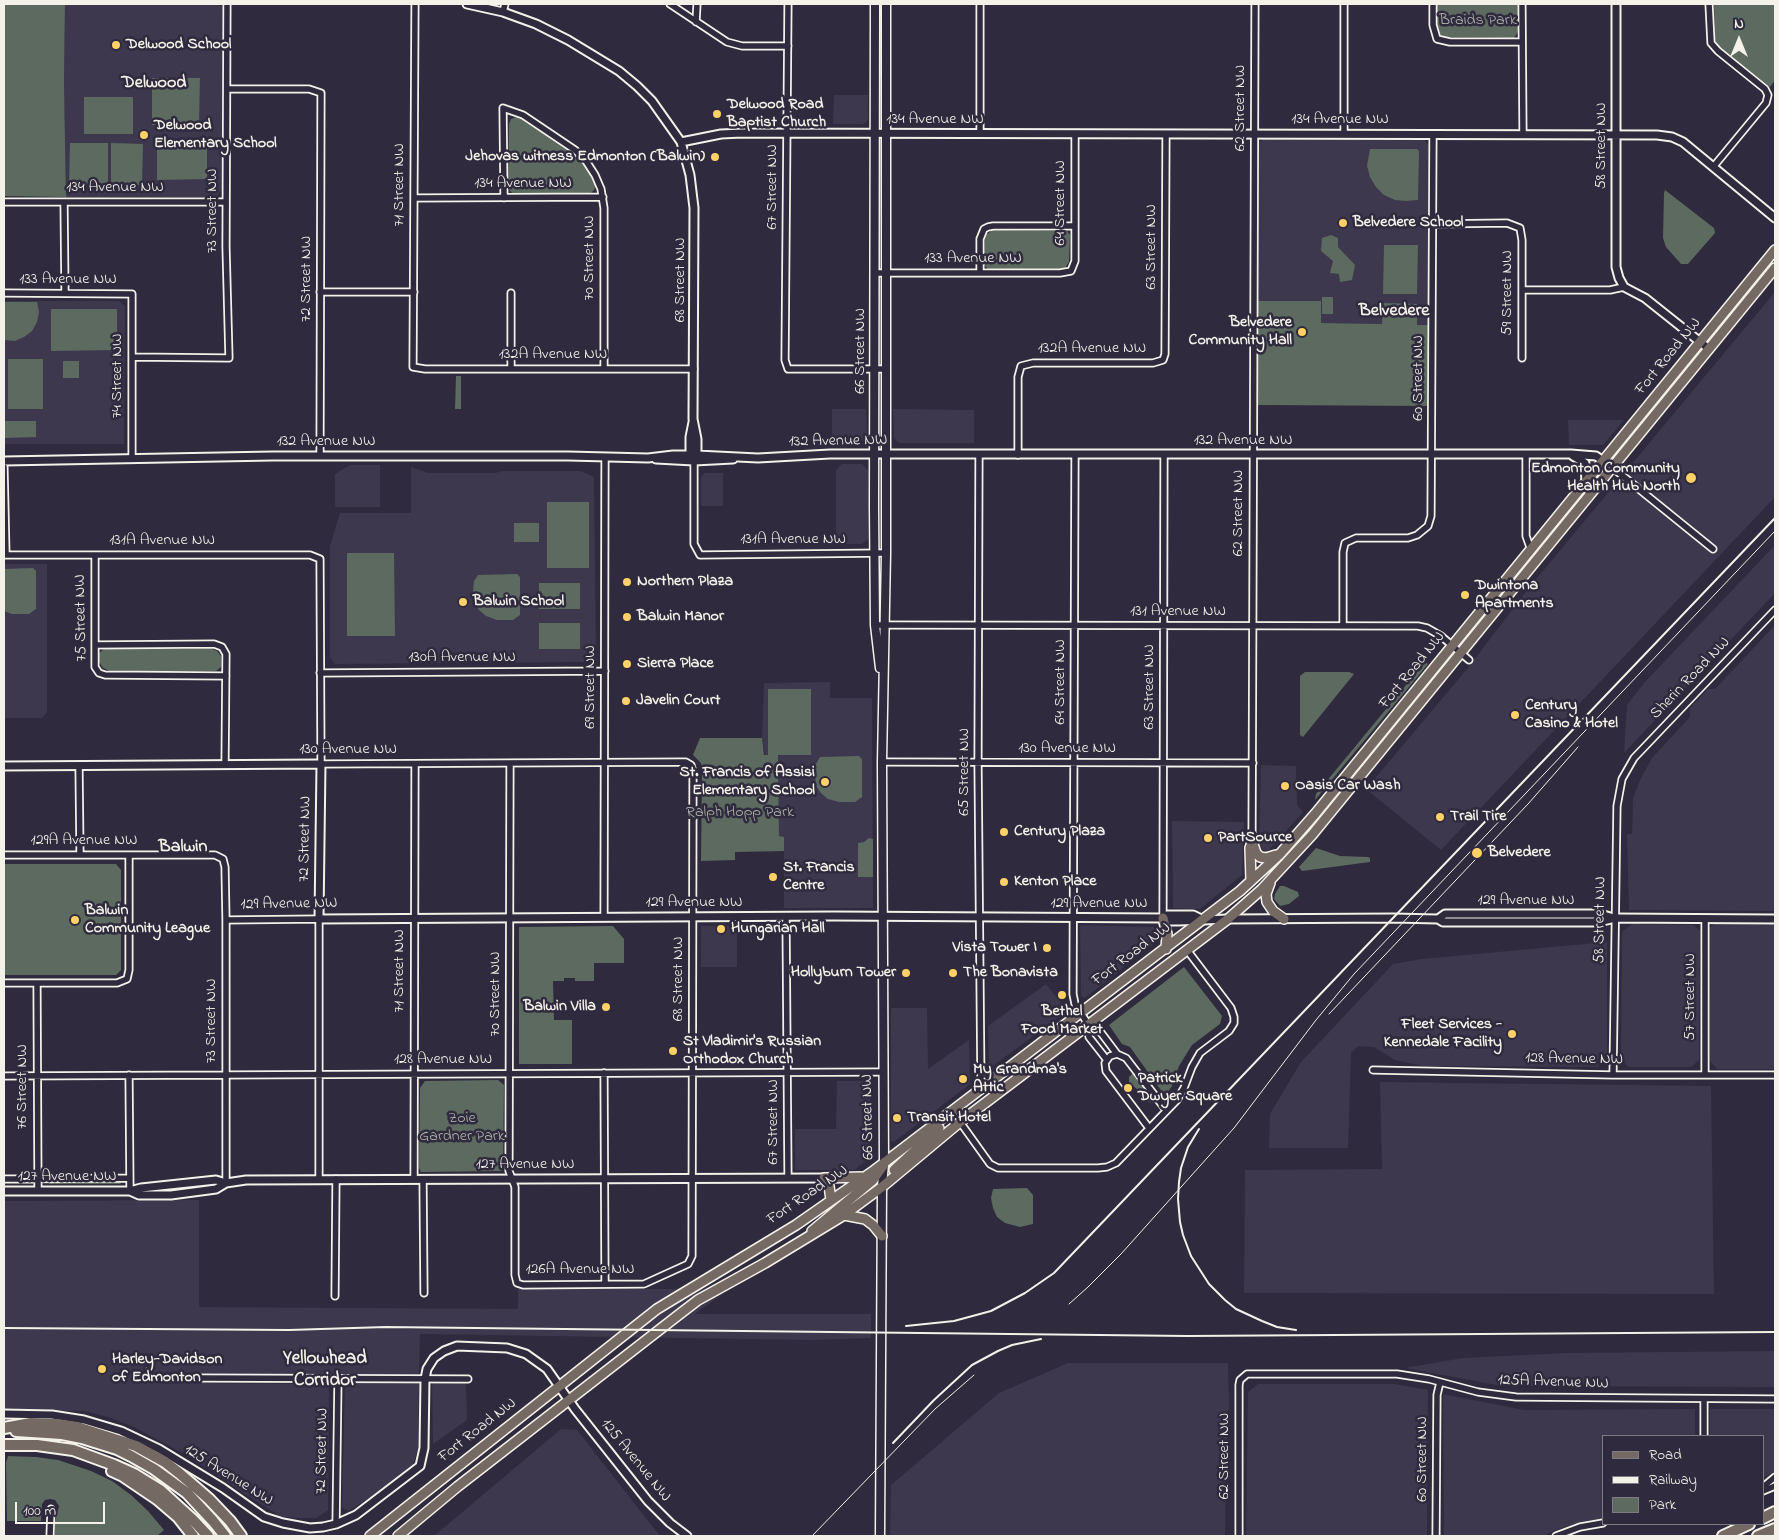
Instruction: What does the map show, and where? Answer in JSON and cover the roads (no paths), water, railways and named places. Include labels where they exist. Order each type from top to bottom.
[{"type":"highway","points":[[4,1429],[30,1424],[56,1424],[77,1427],[136,1446],[165,1462],[186,1478],[230,1521],[241,1536]]},
{"type":"highway","points":[[4,1429],[62,1434],[98,1443],[124,1453],[154,1469],[187,1493],[225,1536]]},
{"type":"highway","points":[[4,1446],[37,1445],[73,1450],[114,1464],[160,1490],[194,1520],[208,1536]]},
{"type":"highway","points":[[4,1446],[72,1457],[123,1476],[157,1499],[178,1517],[194,1536]]},
{"type":"highway","points":[[1723,1536],[1747,1525]]},
{"type":"highway","points":[[1758,1536],[1775,1529]]},
{"type":"main road","name":"66 Street NW","points":[[875,4],[875,625],[882,698]]},
{"type":"main road","name":"66 Street NW","points":[[880,1536],[882,1187],[884,1163],[881,917],[882,698],[886,625],[886,4]]},
{"type":"main road","name":"Fort Road NW","points":[[370,1536],[668,1301],[796,1225],[884,1163],[1204,920],[1251,881],[1279,855],[1322,805],[1604,462],[1775,250]]},
{"type":"main road","name":"Fort Road NW","points":[[398,1536],[457,1487],[698,1300],[844,1216],[960,1122],[1228,919],[1270,881],[1312,836],[1775,268]]},
{"type":"main road","points":[[1252,842],[1256,853],[1260,857],[1266,858],[1279,855]]},
{"type":"main road","points":[[1251,881],[1250,848],[1252,842]]},
{"type":"main road","points":[[1270,881],[1266,894],[1267,902],[1270,909],[1284,919]]},
{"type":"main road","points":[[1163,918],[1167,934],[1166,949]]},
{"type":"main road","points":[[882,1187],[901,1162],[941,1126],[955,1109]]},
{"type":"main road","points":[[802,1240],[873,1181],[884,1163]]},
{"type":"main road","points":[[824,1178],[846,1179],[864,1177]]},
{"type":"main road","points":[[824,1178],[829,1186],[830,1200]]},
{"type":"main road","points":[[844,1216],[865,1219],[882,1236]]},
{"type":"street","name":"73 Street NW","points":[[132,357],[229,358],[227,339],[226,202],[227,4]]},
{"type":"street","name":"71 Street NW","points":[[413,367],[415,4]]},
{"type":"street","points":[[467,4],[503,12],[552,32],[584,49],[637,86],[652,101],[681,142]]},
{"type":"street","points":[[503,12],[505,4]]},
{"type":"street","points":[[670,4],[727,42],[742,46],[788,46]]},
{"type":"street","points":[[696,22],[697,4]]},
{"type":"street","name":"67 Street NW","points":[[788,4],[785,360],[788,369],[875,369]]},
{"type":"street","points":[[980,4],[980,133]]},
{"type":"street","name":"62 Street NW","points":[[1252,842],[1255,4]]},
{"type":"street","points":[[1344,4],[1344,134]]},
{"type":"street","points":[[1433,4],[1433,25],[1437,39],[1450,42],[1522,42]]},
{"type":"street","points":[[1522,4],[1523,134]]},
{"type":"street","name":"58 Street NW","points":[[1616,4],[1616,267],[1624,287]]},
{"type":"street","points":[[1709,4],[1711,43],[1718,51],[1765,89],[1768,95],[1766,103],[1714,166]]},
{"type":"street","name":"72 Street NW","points":[[228,89],[310,89],[321,93],[320,456]]},
{"type":"street","name":"70 Street NW","points":[[504,198],[503,108],[523,115],[581,155],[595,174],[603,197],[604,369]]},
{"type":"street","name":"134 Avenue NW","points":[[681,142],[732,133],[1657,135],[1672,137],[1683,142],[1775,218]]},
{"type":"street","name":"64 Street NW","points":[[1071,271],[1075,261],[1075,134]]},
{"type":"street","name":"63 Street NW","points":[[1163,360],[1165,354],[1166,134]]},
{"type":"street","name":"60 Street NW","points":[[1343,626],[1343,552],[1345,543],[1356,538],[1408,538],[1424,530],[1432,516],[1433,134]]},
{"type":"street","name":"68 Street NW","points":[[681,142],[690,175],[694,208],[694,419],[690,437],[694,457],[694,544],[700,554]]},
{"type":"street","name":"134 Avenue NW","points":[[414,198],[603,197]]},
{"type":"street","name":"134 Avenue NW","points":[[4,202],[226,202]]},
{"type":"street","points":[[64,202],[65,294]]},
{"type":"street","name":"59 Street NW","points":[[1434,224],[1507,224],[1520,228],[1522,240],[1522,358]]},
{"type":"street","points":[[980,273],[980,239],[984,230],[988,227],[1075,226]]},
{"type":"street","name":"133 Avenue NW","points":[[875,273],[1060,273],[1071,271]]},
{"type":"street","points":[[1522,290],[1610,290],[1624,287],[1645,298],[1709,349]]},
{"type":"street","points":[[320,292],[414,292]]},
{"type":"street","name":"133 Avenue NW","points":[[4,293],[132,294]]},
{"type":"street","points":[[511,293],[511,369]]},
{"type":"street","name":"74 Street NW","points":[[132,294],[132,459]]},
{"type":"street","name":"132A Avenue NW","points":[[1018,455],[1018,377],[1021,366],[1032,363],[1153,363],[1163,360]]},
{"type":"street","name":"132A Avenue NW","points":[[413,367],[425,369],[694,369]]},
{"type":"street","points":[[875,369],[885,369]]},
{"type":"street","name":"132 Avenue NW","points":[[4,461],[320,456],[568,456],[648,458],[673,454],[694,457],[740,458],[823,454],[1594,455],[1613,468],[1713,549]]},
{"type":"street","points":[[1526,454],[1526,536],[1531,550]]},
{"type":"street","points":[[1571,454],[1585,463],[1586,482]]},
{"type":"street","name":"65 Street NW","points":[[979,455],[978,762],[981,1090]]},
{"type":"street","name":"64 Street NW","points":[[1075,455],[1073,994],[1075,1004],[1088,1024]]},
{"type":"street","name":"63 Street NW","points":[[1163,918],[1164,455]]},
{"type":"street","name":"69 Street NW","points":[[604,917],[605,458]]},
{"type":"street","points":[[4,467],[5,555]]},
{"type":"street","name":"131A Avenue NW","points":[[700,554],[886,553]]},
{"type":"street","name":"131A Avenue NW","points":[[5,555],[310,555],[320,559]]},
{"type":"street","name":"75 Street NW","points":[[95,555],[95,667],[99,673],[105,675],[226,676]]},
{"type":"street","name":"72 Street NW","points":[[319,1179],[320,559]]},
{"type":"street","name":"Sherin Road NW","points":[[1627,767],[1775,610]]},
{"type":"street","name":"131 Avenue NW","points":[[875,625],[1418,626],[1427,628],[1441,636],[1470,660]]},
{"type":"street","points":[[95,644],[214,644],[222,647],[226,654],[226,765]]},
{"type":"street","name":"130A Avenue NW","points":[[320,673],[605,671]]},
{"type":"street","name":"130 Avenue NW","points":[[4,766],[605,762],[686,762],[691,765]]},
{"type":"street","name":"130 Avenue NW","points":[[882,762],[1253,762]]},
{"type":"street","name":"70 Street NW","points":[[510,763],[509,1171],[515,1187],[515,1275],[517,1283]]},
{"type":"street","name":"71 Street NW","points":[[414,764],[414,1179]]},
{"type":"street","name":"68 Street NW","points":[[691,765],[693,772],[694,1072],[692,1254]]},
{"type":"street","points":[[79,766],[80,855]]},
{"type":"street","name":"58 Street NW","points":[[1613,1075],[1617,799],[1627,767]]},
{"type":"street","name":"129A Avenue NW","points":[[4,855],[215,855],[223,859]]},
{"type":"street","points":[[4,983],[117,982],[128,979],[130,855]]},
{"type":"street","name":"73 Street NW","points":[[223,859],[225,867],[226,920],[226,1183]]},
{"type":"street","name":"129 Avenue NW","points":[[226,920],[509,917],[979,917],[1163,918],[1174,921],[1228,919],[1438,919],[1445,914],[1600,914],[1615,918],[1775,919]]},
{"type":"street","name":"67 Street NW","points":[[786,917],[788,1178]]},
{"type":"street","name":"57 Street NW","points":[[1705,919],[1705,1075]]},
{"type":"street","points":[[960,1122],[990,1164],[1002,1169],[1107,1167],[1120,1159],[1181,1095],[1192,1067],[1200,1053],[1229,1031],[1234,1023],[1231,1008],[1187,950]]},
{"type":"street","name":"76 Street NW","points":[[37,983],[38,1191]]},
{"type":"street","points":[[1088,1024],[1099,1030],[1118,1054],[1126,1058],[1166,1110]]},
{"type":"street","points":[[1088,1024],[1089,1037],[1107,1060]]},
{"type":"street","points":[[1118,1054],[1110,1056],[1105,1067],[1108,1074],[1149,1128]]},
{"type":"street","name":"128 Avenue NW","points":[[1373,1070],[1613,1075],[1775,1075]]},
{"type":"street","points":[[604,1072],[604,1284]]},
{"type":"street","name":"128 Avenue NW","points":[[4,1076],[883,1072]]},
{"type":"street","points":[[129,1075],[130,1191]]},
{"type":"street","name":"127 Avenue NW","points":[[4,1178],[130,1178]]},
{"type":"street","name":"127 Avenue NW","points":[[4,1191],[130,1191],[139,1195],[171,1194],[216,1189],[226,1183],[246,1180],[824,1178]]},
{"type":"street","points":[[335,1296],[336,1179]]},
{"type":"street","points":[[423,1179],[424,1293]]},
{"type":"street","name":"126A Avenue NW","points":[[517,1283],[644,1284],[688,1264],[692,1254]]},
{"type":"street","name":"125 Avenue NW","points":[[4,1414],[52,1415],[106,1425],[159,1449],[222,1487],[264,1517],[310,1528],[336,1524],[356,1515],[415,1470],[422,1460],[424,1448],[425,1379],[427,1369],[434,1358],[450,1348],[497,1346],[519,1350],[532,1357],[547,1369],[648,1501],[670,1524],[687,1536]]},
{"type":"street","name":"125A Avenue NW","points":[[1243,1376],[1252,1374],[1390,1374],[1418,1377],[1478,1392],[1516,1397],[1775,1399]]},
{"type":"street","name":"62 Street NW","points":[[1239,1536],[1239,1385],[1243,1376]]},
{"type":"street","points":[[197,1378],[468,1379]]},
{"type":"street","name":"72 Street NW","points":[[336,1524],[338,1379]]},
{"type":"street","name":"60 Street NW","points":[[1436,1536],[1437,1395],[1440,1382]]},
{"type":"street","points":[[1704,1398],[1704,1435]]},
{"type":"street","points":[[1764,1485],[1775,1477]]},
{"type":"street","points":[[50,1536],[51,1509]]},
{"type":"street","points":[[1556,1536],[1602,1523]]},
{"type":"tram line","points":[[1069,1304],[1121,1254],[1234,1128],[1316,1020],[1354,974],[1775,531]]},
{"type":"tram line","points":[[1329,1014],[1528,804],[1578,747]]},
{"type":"tram line","points":[[812,1536],[935,1409],[974,1375]]},
{"type":"railway","points":[[906,1326],[954,1321],[991,1311],[1025,1293],[1054,1273],[1775,518]]},
{"type":"railway","points":[[1199,1129],[1188,1147],[1181,1168],[1179,1182],[1180,1222],[1191,1256],[1209,1284],[1236,1309],[1277,1327],[1296,1330]]},
{"type":"railway","points":[[4,1328],[289,1330],[386,1327],[1188,1336],[1775,1332]]},
{"type":"railway","points":[[893,1443],[934,1400],[972,1365],[1012,1345],[1041,1339]]},
{"type":"place","name":"Delwood School","points":[[116,45]]},
{"type":"place","name":"Delwood Road Baptist Church","points":[[717,114]]},
{"type":"place","name":"Delwood Elementary School","points":[[144,135]]},
{"type":"place","name":"Jehovas witness Edmonton (Balwin)","points":[[715,157]]},
{"type":"place","name":"Belvedere School","points":[[1343,223]]},
{"type":"place","name":"Belvedere Community Hall","points":[[1302,332]]},
{"type":"place","name":"Edmonton Community Health Hub North","points":[[1691,478]]},
{"type":"place","name":"Northern Plaza","points":[[627,582]]},
{"type":"place","name":"Dwintona Apartments","points":[[1465,595]]},
{"type":"place","name":"Balwin School","points":[[463,602]]},
{"type":"place","name":"Balwin Manor","points":[[627,617]]},
{"type":"place","name":"Sierra Place","points":[[627,664]]},
{"type":"place","name":"Javelin Court","points":[[626,701]]},
{"type":"place","name":"Century Casino & Hotel","points":[[1515,715]]},
{"type":"place","name":"St. Francis of Assisi Elementary School","points":[[825,782]]},
{"type":"place","name":"Oasis Car Wash","points":[[1285,786]]},
{"type":"place","name":"Trail Tire","points":[[1440,817]]},
{"type":"place","name":"Century Plaza","points":[[1004,832]]},
{"type":"place","name":"PartSource","points":[[1208,838]]},
{"type":"place","name":"Belvedere","points":[[1477,853]]},
{"type":"place","name":"St. Francis Centre","points":[[773,877]]},
{"type":"place","name":"Kenton Place","points":[[1004,882]]},
{"type":"place","name":"Balwin Community League","points":[[75,920]]},
{"type":"place","name":"Hungarian Hall","points":[[721,929]]},
{"type":"place","name":"Vista Tower I","points":[[1047,948]]},
{"type":"place","name":"Hollyburn Tower","points":[[906,973]]},
{"type":"place","name":"The Bonavista","points":[[953,973]]},
{"type":"place","name":"Bethel Food Market","points":[[1062,995]]},
{"type":"place","name":"Balwin Villa","points":[[606,1007]]},
{"type":"place","name":"Fleet Services - Kennedale Facility","points":[[1512,1034]]},
{"type":"place","name":"St Vladimir's Russian Orthodox Church","points":[[673,1051]]},
{"type":"place","name":"My Grandma's Attic","points":[[963,1079]]},
{"type":"place","name":"Patrick Dwyer Square","points":[[1128,1088]]},
{"type":"place","name":"Transit Hotel","points":[[897,1118]]},
{"type":"place","name":"Harley-Davidson of Edmonton","points":[[102,1369]]},
{"type":"district","name":"Delwood","points":[[154,84]]},
{"type":"district","name":"Belvedere","points":[[1394,312]]},
{"type":"district","name":"Balwin","points":[[183,848]]},
{"type":"district","name":"Yellowhead Corridor","points":[[325,1371]]},
{"type":"park label","name":"Braids Park","points":[[1478,21]]},
{"type":"park label","name":"Ralph Hopp Park","points":[[740,813]]},
{"type":"park label","name":"Zoie Gardner Park","points":[[462,1128]]}]
